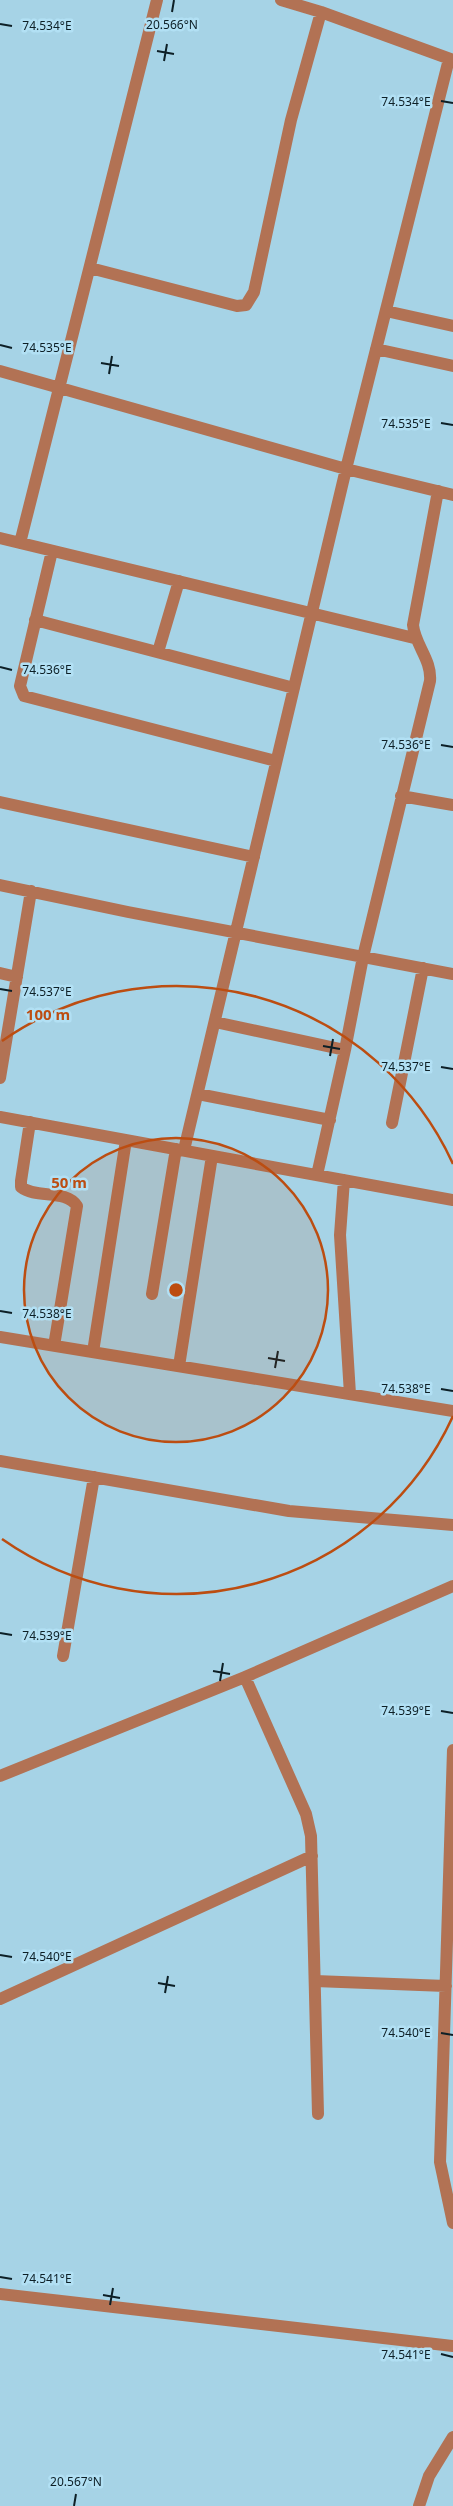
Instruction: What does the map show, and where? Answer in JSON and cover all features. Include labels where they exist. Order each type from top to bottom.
[{"type":"street","points":[[20,543],[156,0]]},
{"type":"street","points":[[152,1294],[180,1150],[198,1094],[346,469],[451,60],[321,12],[281,0]]},
{"type":"street","points":[[90,268],[237,306],[246,305],[252,299],[291,120],[321,12]]},
{"type":"street","points":[[386,311],[453,326]]},
{"type":"street","points":[[376,349],[453,366]]},
{"type":"street","points":[[0,371],[346,469],[453,495]]},
{"type":"street","points":[[317,1175],[345,1050],[363,957],[431,672],[414,638],[413,624],[438,491]]},
{"type":"street","points":[[0,538],[414,638]]},
{"type":"street","points":[[52,551],[20,686],[24,696],[276,761]]},
{"type":"street","points":[[158,652],[179,582]]},
{"type":"street","points":[[35,620],[294,688]]},
{"type":"street","points":[[402,796],[453,806]]},
{"type":"street","points":[[0,802],[254,857]]},
{"type":"street","points":[[0,884],[453,974]]},
{"type":"street","points":[[0,1078],[2,1052],[31,891]]},
{"type":"street","points":[[392,1123],[423,968]]},
{"type":"street","points":[[0,973],[16,977]]},
{"type":"street","points":[[215,1022],[345,1050]]},
{"type":"street","points":[[198,1094],[330,1120]]},
{"type":"street","points":[[0,1117],[453,1200]]},
{"type":"street","points":[[30,1122],[20,1181],[22,1187],[27,1192],[67,1198],[77,1206],[54,1346]]},
{"type":"street","points":[[93,1352],[126,1140]]},
{"type":"street","points":[[178,1366],[212,1156]]},
{"type":"street","points":[[344,1180],[340,1235],[350,1394]]},
{"type":"street","points":[[0,1337],[453,1411]]},
{"type":"street","points":[[0,1461],[289,1511],[453,1525]]},
{"type":"street","points":[[63,1656],[94,1477]]},
{"type":"street","points":[[0,1776],[246,1677],[453,1586]]},
{"type":"street","points":[[246,1677],[306,1814],[312,1856],[318,2114]]},
{"type":"street","points":[[453,1750],[451,1878],[440,2162],[453,2223]]},
{"type":"street","points":[[0,1999],[312,1856]]},
{"type":"street","points":[[315,1981],[446,1986]]},
{"type":"street","points":[[0,2294],[453,2346]]},
{"type":"street","points":[[419,2506],[429,2476],[453,2437]]}]
